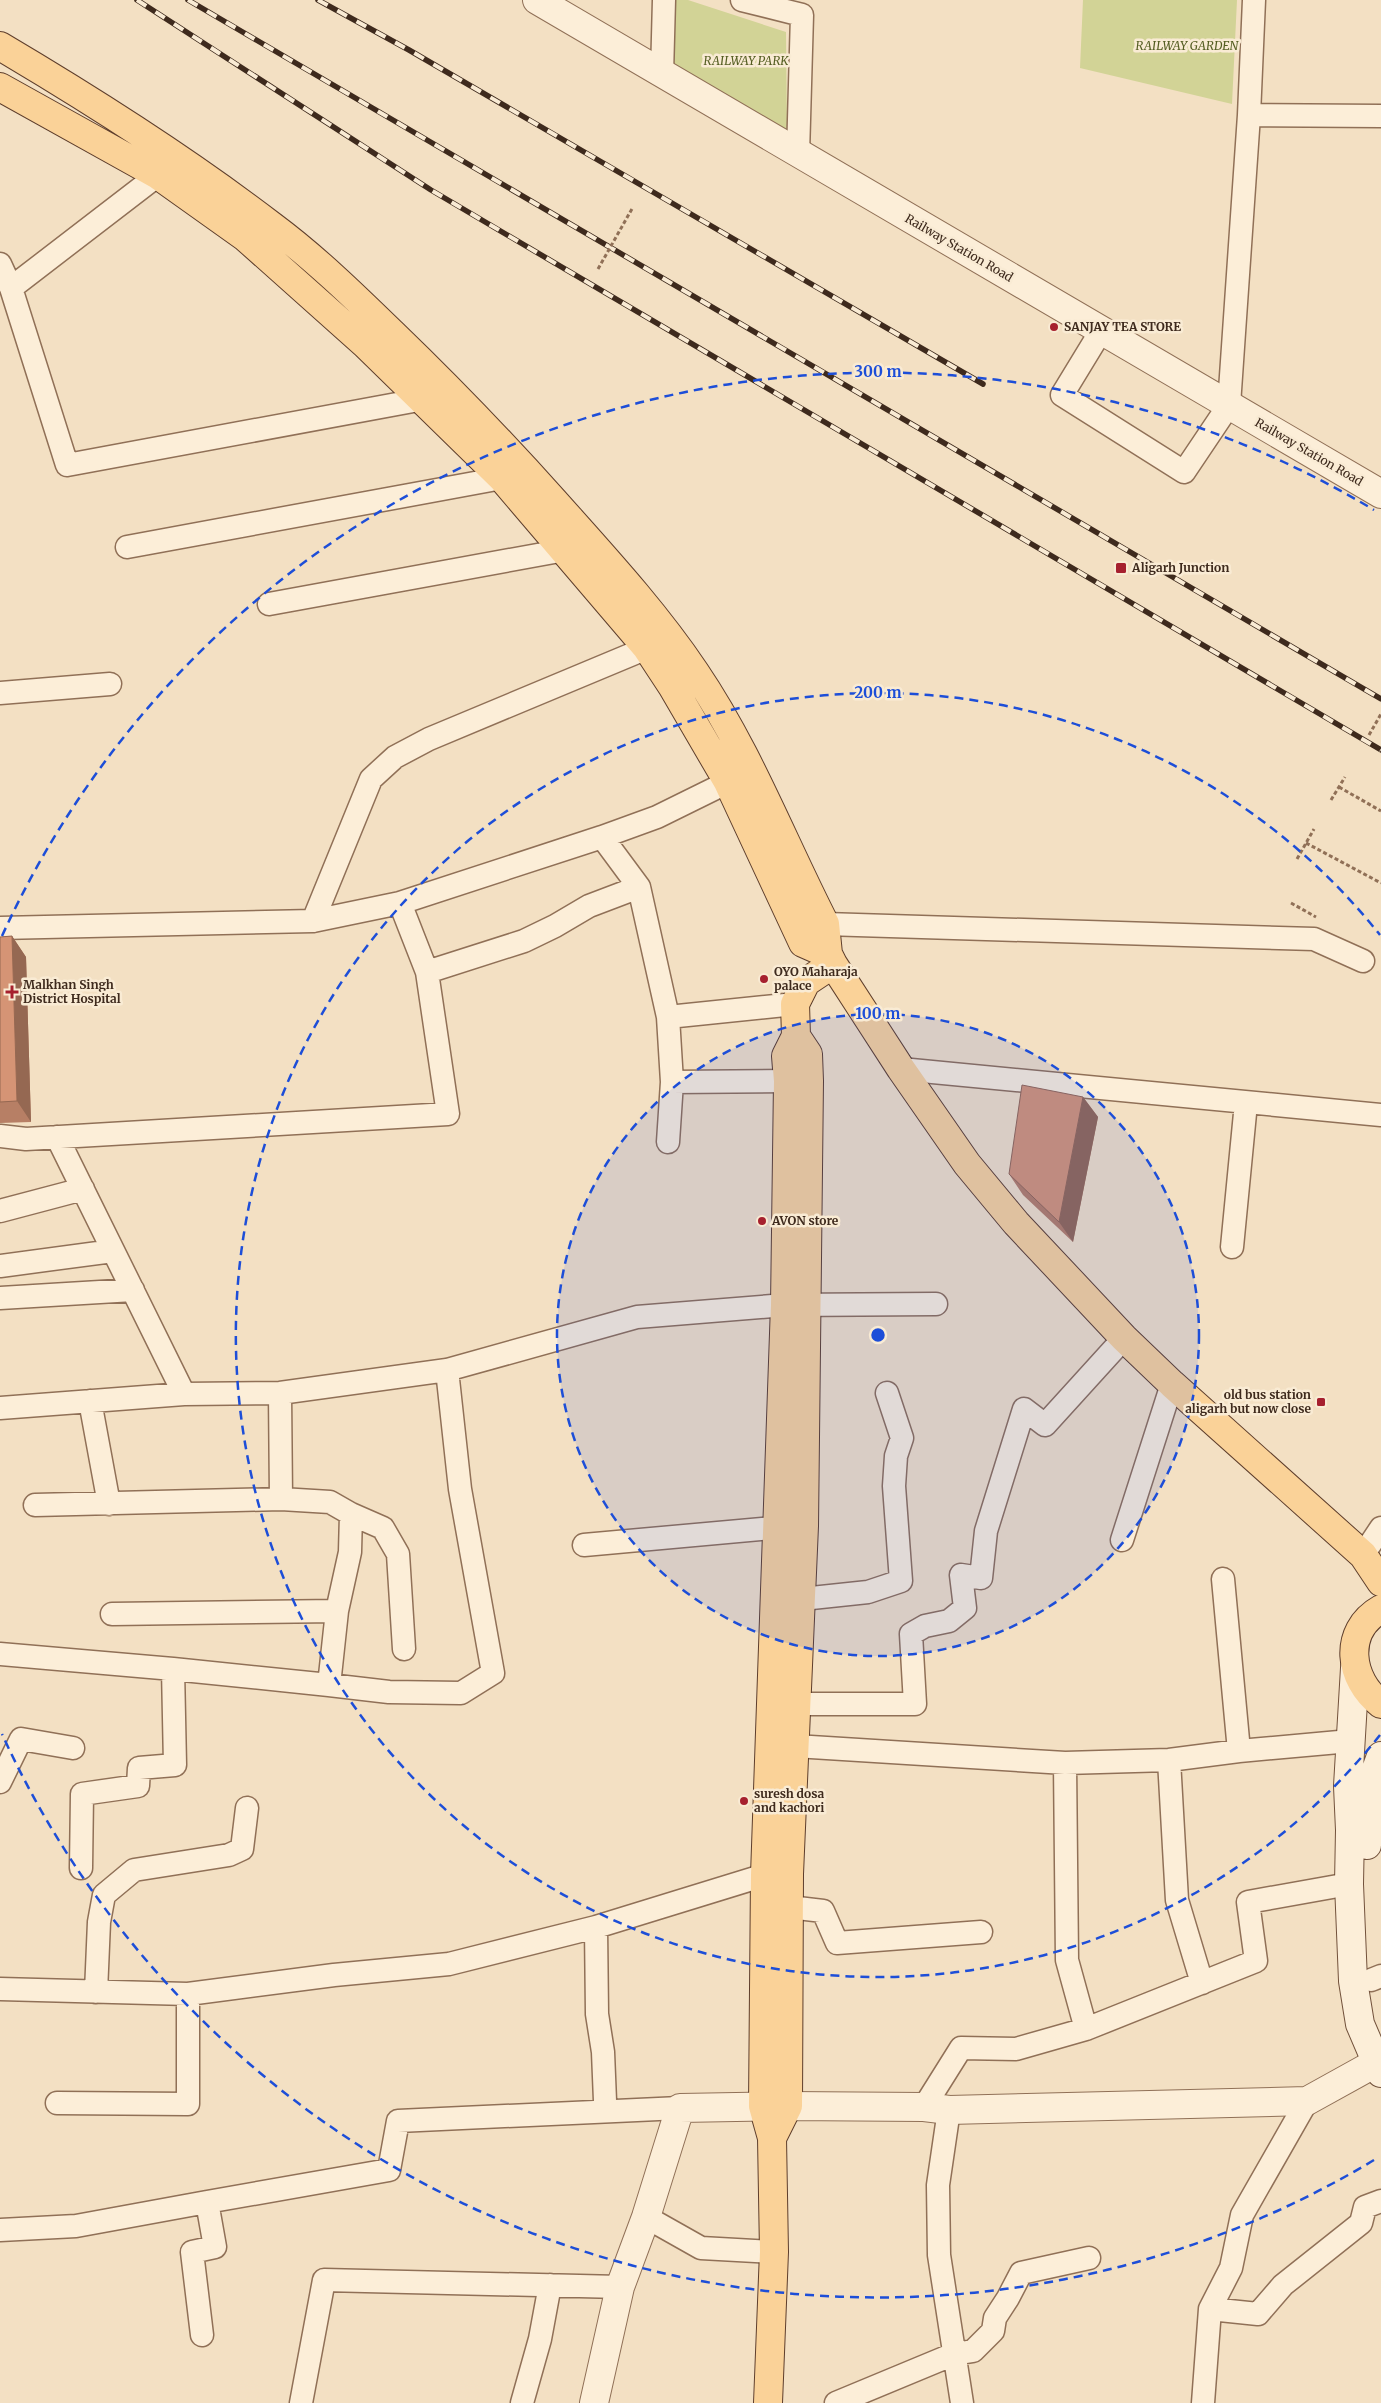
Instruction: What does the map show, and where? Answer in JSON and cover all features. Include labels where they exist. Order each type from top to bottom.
[{"type":"main road","points":[[0,46],[123,122],[274,227],[352,294],[374,334],[424,399],[502,478],[647,648],[700,730],[728,782],[803,943],[830,959]]},
{"type":"main road","points":[[0,88],[158,174],[245,237],[374,334],[525,469],[621,576],[666,630],[721,714],[825,924],[830,959],[901,1069],[967,1164],[1016,1224],[1124,1338],[1172,1384],[1363,1555],[1381,1582]]},
{"type":"main road","points":[[797,1152],[786,1056],[796,1036],[795,1004],[806,982],[830,959]]},
{"type":"main road","points":[[782,1745],[795,1704],[802,1599],[804,1526],[795,1305],[797,1152],[808,1054],[796,1036]]},
{"type":"main road","points":[[776,2106],[777,1874],[782,1745],[778,1527],[795,1305]]},
{"type":"main road","points":[[1381,1609],[1365,1623],[1358,1637],[1354,1653],[1355,1668],[1361,1684],[1381,1704]]},
{"type":"main road","points":[[768,2403],[774,2252],[772,2138],[776,2106],[789,1907],[777,1874]]},
{"type":"street","name":"Railway Station Road","points":[[537,0],[1381,494]]},
{"type":"street","points":[[662,74],[664,0]]},
{"type":"street","points":[[742,0],[802,15],[798,154]]},
{"type":"street","points":[[1101,331],[1062,395],[1184,472],[1229,405],[1249,115],[1254,0]]},
{"type":"street","points":[[1249,115],[1381,116]]},
{"type":"street","points":[[11,288],[158,174]]},
{"type":"street","points":[[0,264],[11,288],[67,466],[424,399]]},
{"type":"street","points":[[127,547],[502,478]]},
{"type":"street","points":[[269,604],[565,550]]},
{"type":"street","points":[[313,921],[371,779],[395,757],[429,739],[647,648]]},
{"type":"street","points":[[0,693],[110,684]]},
{"type":"street","points":[[0,928],[313,921],[400,903],[602,836],[657,817],[728,782]]},
{"type":"street","points":[[602,836],[639,887],[668,1017],[672,1082],[668,1142]]},
{"type":"street","points":[[427,972],[524,941],[589,906],[639,887]]},
{"type":"street","points":[[0,1136],[26,1139],[57,1138],[448,1114],[427,972],[400,903]]},
{"type":"street","points":[[825,924],[1314,939],[1363,962]]},
{"type":"street","points":[[668,1017],[795,1004]]},
{"type":"street","points":[[901,1069],[1381,1115]]},
{"type":"street","points":[[672,1082],[788,1081]]},
{"type":"street","points":[[1232,1247],[1246,1103]]},
{"type":"street","points":[[57,1138],[184,1394]]},
{"type":"street","points":[[0,1211],[82,1189]]},
{"type":"street","points":[[0,1266],[113,1251]]},
{"type":"street","points":[[0,1298],[132,1290]]},
{"type":"street","points":[[0,1408],[184,1394],[280,1393],[447,1370],[637,1317],[795,1305],[936,1304]]},
{"type":"street","points":[[795,1704],[915,1704],[911,1634],[925,1626],[950,1621],[965,1608],[961,1575],[981,1578],[986,1531],[1024,1410],[1044,1425],[1124,1338]]},
{"type":"street","points":[[0,1654],[173,1669],[389,1692],[461,1693],[493,1673],[460,1489],[447,1370]]},
{"type":"street","points":[[1122,1540],[1172,1384]]},
{"type":"street","points":[[280,1393],[281,1499]]},
{"type":"street","points":[[802,1599],[868,1592],[900,1581],[894,1486],[896,1456],[902,1438],[887,1393]]},
{"type":"street","points":[[90,1401],[109,1504]]},
{"type":"street","points":[[36,1505],[281,1499],[330,1502],[351,1514],[383,1528],[398,1554],[404,1649]]},
{"type":"street","points":[[329,1685],[337,1611],[350,1552],[351,1514]]},
{"type":"street","points":[[584,1545],[804,1526]]},
{"type":"street","points":[[1363,1555],[1381,1528]]},
{"type":"street","points":[[1223,1579],[1239,1751]]},
{"type":"street","points":[[112,1614],[337,1611]]},
{"type":"street","points":[[0,2230],[76,2226],[388,2170],[398,2121],[680,2108],[776,2106],[936,2108],[1307,2101],[1379,2065],[1360,2024],[1353,1981],[1348,1884],[1350,1741],[1355,1668]]},
{"type":"street","points":[[81,1868],[82,1794],[138,1786],[139,1768],[175,1766],[173,1669]]},
{"type":"street","points":[[0,1782],[21,1739],[73,1748]]},
{"type":"street","points":[[782,1745],[1065,1763],[1170,1760],[1239,1751],[1350,1741]]},
{"type":"street","points":[[1381,1756],[1369,1789],[1366,1884],[1381,2026]]},
{"type":"street","points":[[1170,1760],[1177,1900],[1202,1983]]},
{"type":"street","points":[[1065,1763],[1067,1960],[1086,2029]]},
{"type":"street","points":[[96,1992],[99,1922],[104,1895],[134,1870],[229,1855],[242,1849],[247,1808]]},
{"type":"street","points":[[0,1989],[188,1994],[334,1975],[449,1964],[596,1927],[777,1874]]},
{"type":"street","points":[[962,2403],[939,2255],[936,2108],[961,2048],[1016,2049],[1086,2029],[1256,1961],[1248,1902],[1348,1884]]},
{"type":"street","points":[[789,1907],[823,1911],[837,1943],[981,1932]]},
{"type":"street","points":[[596,1927],[597,2014],[604,2052],[605,2100]]},
{"type":"street","points":[[57,2103],[188,2104],[188,1994]]},
{"type":"street","points":[[1203,2403],[1210,2309],[1232,2268],[1242,2215],[1307,2101]]},
{"type":"street","points":[[594,2403],[620,2287],[646,2217],[680,2108]]},
{"type":"street","points":[[1210,2309],[1258,2314],[1283,2285],[1361,2223],[1365,2207],[1381,2201]]},
{"type":"street","points":[[202,2335],[192,2252],[215,2248],[207,2202]]},
{"type":"street","points":[[646,2217],[701,2248],[774,2252]]},
{"type":"street","points":[[836,2403],[954,2354],[973,2351],[993,2331],[995,2318],[1021,2272],[1089,2258]]},
{"type":"street","points":[[301,2403],[324,2280],[620,2287]]},
{"type":"street","points":[[522,2403],[540,2339],[550,2285]]},
{"type":"path","points":[[598,269],[633,207]]},
{"type":"path","points":[[1369,735],[1379,721],[1381,714]]},
{"type":"path","points":[[1331,800],[1345,777]]},
{"type":"path","points":[[1339,787],[1381,811]]},
{"type":"path","points":[[1297,860],[1314,829]]},
{"type":"path","points":[[1306,843],[1381,883]]},
{"type":"path","points":[[1291,904],[1324,921]]},
{"type":"green space","name":"RAILWAY PARK","points":[[676,0],[688,0],[786,32],[787,131],[673,64]]},
{"type":"green space","name":"RAILWAY GARDEN","points":[[1083,0],[1237,0],[1232,104],[1080,68]]},
{"type":"building","points":[[12,936],[17,1101],[0,1102],[0,937]]},
{"type":"building","points":[[1022,1085],[1083,1097],[1059,1222],[1009,1174]]},
{"type":"railway","points":[[137,0],[431,190],[1381,750]]},
{"type":"railway","points":[[188,0],[1381,699]]},
{"type":"railway","points":[[318,0],[409,50],[983,384]]},
{"type":"place","name":"SANJAY TEA STORE","points":[[1054,327]]},
{"type":"place","name":"Aligarh Junction","points":[[1121,568]]},
{"type":"place","name":"OYO Maharaja palace","points":[[764,979]]},
{"type":"place","name":"Malkhan Singh District Hospital","points":[[12,992]]},
{"type":"place","name":"AVON store","points":[[762,1221]]},
{"type":"place","name":"old bus station aligarh but now close","points":[[1321,1402]]},
{"type":"place","name":"suresh dosa and kachori","points":[[744,1801]]}]
